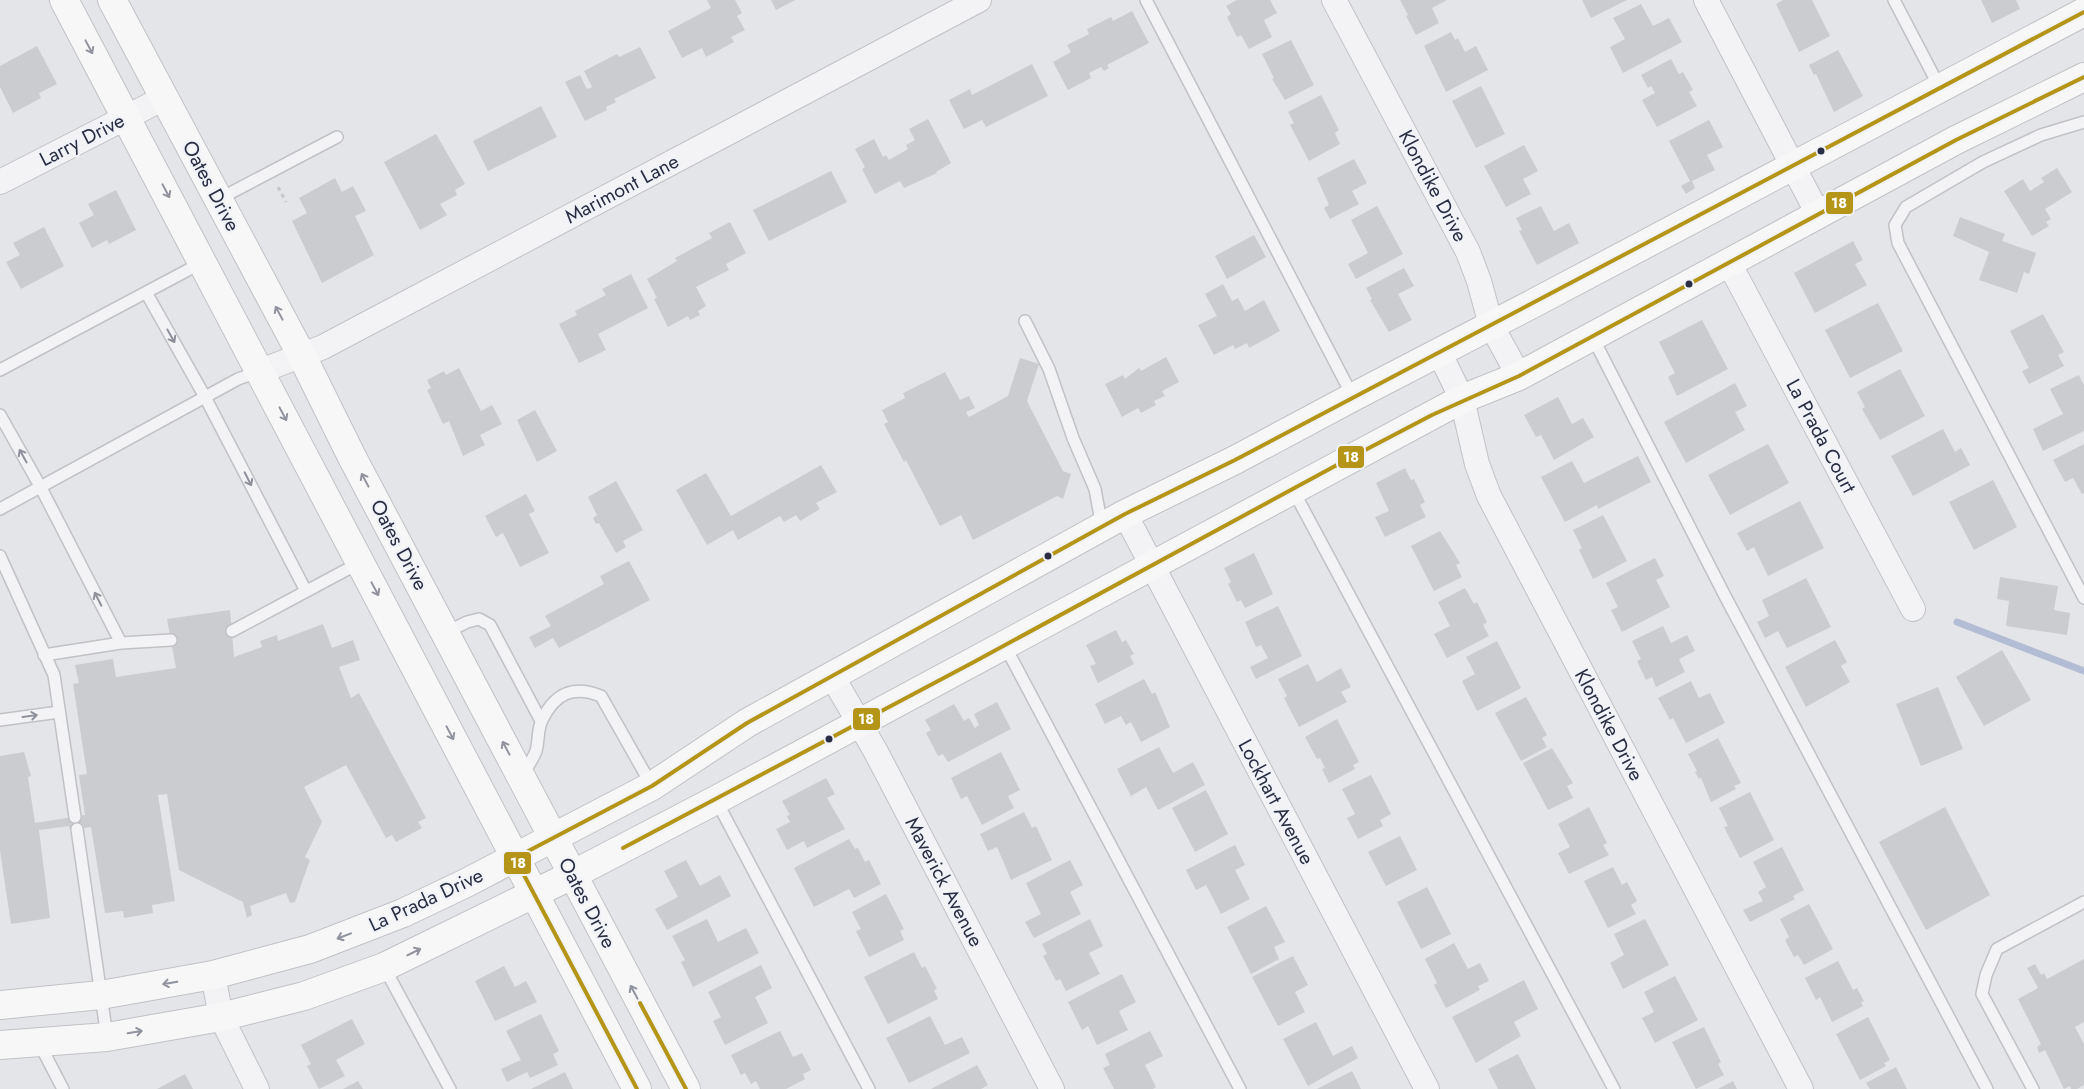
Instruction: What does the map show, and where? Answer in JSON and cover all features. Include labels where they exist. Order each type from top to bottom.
[{"type":"main road","name":"Oates Drive","points":[[112,0],[302,356],[445,634],[686,1089]]},
{"type":"main road","name":"Oates Drive","points":[[68,2],[637,1089]]},
{"type":"main road","name":"La Prada Drive","points":[[0,1005],[102,994],[213,975],[310,949],[394,917],[466,884],[652,786],[747,723],[1114,521],[1235,460],[1352,396],[1492,325],[2084,12]]},
{"type":"main road","name":"La Prada Drive","points":[[0,1045],[107,1037],[220,1018],[304,996],[384,967],[572,875],[716,800],[1462,399],[1519,376],[1956,140],[2084,76]]},
{"type":"street","name":"Marimont Lane","points":[[261,371],[323,347],[979,0]]},
{"type":"street","name":"Klondike Drive","points":[[1334,0],[1468,252],[1492,325],[1519,376]]},
{"type":"street","points":[[1706,0],[1818,214]]},
{"type":"street","name":"Larry Drive","points":[[0,182],[164,98]]},
{"type":"street","name":"La Prada Court","points":[[1729,263],[1913,609]]},
{"type":"street","name":"Klondike Drive","points":[[1439,352],[1462,399],[1477,464],[1489,496],[1801,1089]]},
{"type":"street","name":"Lockhart Avenue","points":[[1114,521],[1152,565],[1426,1089]]},
{"type":"street","name":"Maverick Avenue","points":[[832,676],[859,723],[1052,1089]]},
{"type":"street","points":[[213,975],[220,1018],[257,1089]]},
{"type":"lane","points":[[1146,0],[1352,396]]},
{"type":"lane","points":[[1894,0],[1940,88]]},
{"type":"lane","points":[[2084,122],[2041,135],[1983,162],[1906,207],[1895,225],[1898,243],[2084,598]]},
{"type":"lane","points":[[218,200],[337,137]]},
{"type":"lane","points":[[0,370],[147,294],[203,262]]},
{"type":"lane","points":[[147,294],[206,397],[306,591]]},
{"type":"lane","points":[[1025,320],[1049,369],[1073,438],[1095,488],[1114,521]]},
{"type":"lane","points":[[1592,336],[1725,596],[1986,1089]]},
{"type":"lane","points":[[0,509],[238,379],[261,371]]},
{"type":"lane","points":[[0,415],[40,486],[121,643]]},
{"type":"lane","points":[[1293,490],[1614,1089]]},
{"type":"lane","points":[[0,556],[54,675],[75,817]]},
{"type":"lane","points":[[232,631],[361,562]]},
{"type":"lane","points":[[445,634],[467,622],[479,619],[490,625],[541,721]]},
{"type":"lane","points":[[44,655],[121,643],[171,640]]},
{"type":"lane","points":[[1005,646],[1240,1089]]},
{"type":"lane","points":[[521,778],[536,750],[541,721],[557,698],[569,692],[589,691],[601,696],[652,786]]},
{"type":"lane","points":[[0,720],[59,712]]},
{"type":"lane","points":[[716,800],[869,1089]]},
{"type":"lane","points":[[77,829],[107,1037]]},
{"type":"lane","points":[[2033,1089],[1982,994],[1986,975],[1997,949],[2084,902]]},
{"type":"lane","points":[[384,967],[450,1089]]},
{"type":"lane","points":[[39,1043],[64,1089]]},
{"type":"building","points":[[707,0],[735,0],[742,13],[737,16],[745,30],[731,37],[734,42],[706,57],[702,48],[682,58],[668,31],[711,8]]},
{"type":"building","points":[[771,0],[795,0],[776,10]]},
{"type":"building","points":[[1237,0],[1270,0],[1277,13],[1264,20],[1272,37],[1249,49],[1241,35],[1237,37],[1227,17],[1231,14],[1226,6]]},
{"type":"building","points":[[1400,0],[1447,0],[1432,8],[1439,23],[1416,35]]},
{"type":"building","points":[[1582,0],[1627,0],[1591,18]]},
{"type":"building","points":[[1783,0],[1812,0],[1830,36],[1799,52],[1776,4]]},
{"type":"building","points":[[1981,0],[2016,0],[2020,9],[1992,23]]},
{"type":"building","points":[[1641,4],[1653,26],[1669,18],[1682,42],[1623,73],[1610,47],[1625,39],[1613,18]]},
{"type":"building","points":[[1132,11],[1149,43],[1107,65],[1109,68],[1104,71],[1101,67],[1089,73],[1091,78],[1068,90],[1053,62],[1071,52],[1067,45],[1089,34],[1087,29],[1111,17],[1113,21]]},
{"type":"building","points":[[1451,32],[1455,40],[1458,38],[1465,52],[1476,46],[1488,70],[1446,92],[1424,46]]},
{"type":"building","points":[[1291,40],[1314,85],[1285,100],[1272,79],[1274,78],[1262,54]]},
{"type":"building","points":[[37,46],[57,84],[39,93],[41,98],[13,113],[0,87],[0,66]]},
{"type":"building","points":[[640,47],[656,78],[614,99],[616,102],[606,107],[607,110],[585,121],[565,82],[580,75],[587,89],[592,87],[584,71],[617,54],[619,57]]},
{"type":"building","points":[[1838,50],[1863,96],[1834,112],[1816,74],[1814,75],[1809,65]]},
{"type":"building","points":[[1671,59],[1679,74],[1683,72],[1693,90],[1689,92],[1697,106],[1657,127],[1642,100],[1655,93],[1651,86],[1648,88],[1641,75]]},
{"type":"building","points":[[1032,64],[1048,96],[986,127],[982,120],[964,129],[949,100],[970,89],[972,95]]},
{"type":"building","points":[[1481,86],[1505,134],[1476,148],[1452,101]]},
{"type":"building","points":[[1321,95],[1339,130],[1335,133],[1340,144],[1309,161],[1290,125],[1294,123],[1288,112]]},
{"type":"building","points":[[541,106],[557,137],[488,171],[473,141]]},
{"type":"building","points":[[928,119],[951,163],[937,173],[904,188],[900,181],[875,194],[862,169],[865,167],[855,149],[874,139],[883,157],[886,155],[889,160],[908,149],[906,145],[915,140],[909,129]]},
{"type":"building","points":[[1709,120],[1723,147],[1707,155],[1715,170],[1692,181],[1695,188],[1686,194],[1681,186],[1690,181],[1669,141]]},
{"type":"building","points":[[436,134],[465,184],[455,190],[457,195],[440,204],[447,215],[420,230],[384,162]]},
{"type":"building","points":[[1524,145],[1538,171],[1523,179],[1531,194],[1506,207],[1484,166]]},
{"type":"building","points":[[1354,159],[1367,183],[1352,191],[1359,204],[1330,219],[1324,208],[1329,205],[1317,178]]},
{"type":"building","points":[[2057,168],[2072,192],[2045,209],[2051,219],[2046,222],[2049,226],[2032,236],[2004,191],[2023,179],[2030,191],[2044,182],[2041,178]]},
{"type":"building","points":[[831,171],[847,202],[769,241],[753,210]]},
{"type":"building","points":[[335,178],[342,192],[353,186],[366,211],[355,216],[374,255],[322,283],[292,221],[307,213],[299,198]]},
{"type":"building","points":[[116,190],[136,230],[109,244],[107,240],[92,248],[79,223],[94,215],[88,204]]},
{"type":"building","points":[[1377,206],[1403,254],[1356,279],[1348,264],[1368,253],[1351,220]]},
{"type":"building","points":[[1541,206],[1554,231],[1569,223],[1579,243],[1537,265],[1519,231],[1522,230],[1516,218]]},
{"type":"building","points":[[1960,217],[2005,234],[2002,241],[2036,253],[2029,274],[2024,272],[2017,293],[1979,280],[1989,252],[1953,236]]},
{"type":"building","points":[[730,222],[746,253],[726,264],[729,270],[696,287],[706,306],[698,311],[700,315],[690,320],[688,316],[668,327],[654,299],[657,298],[647,279],[677,261],[675,258],[712,238],[709,233]]},
{"type":"building","points":[[44,227],[64,266],[21,289],[6,262],[20,255],[13,243]]},
{"type":"building","points":[[1254,235],[1266,257],[1227,279],[1215,256]]},
{"type":"building","points":[[1853,241],[1863,260],[1855,264],[1867,285],[1815,313],[1794,273]]},
{"type":"building","points":[[1404,268],[1414,286],[1398,294],[1412,320],[1389,332],[1370,300],[1372,299],[1366,288]]},
{"type":"building","points":[[631,274],[648,308],[598,334],[606,350],[579,363],[559,324],[577,315],[575,311],[606,295],[602,289]]},
{"type":"building","points":[[1223,284],[1232,301],[1238,298],[1245,311],[1264,300],[1280,331],[1249,348],[1247,343],[1235,349],[1233,345],[1214,355],[1198,325],[1217,316],[1205,294]]},
{"type":"building","points":[[1878,303],[1903,351],[1850,378],[1825,330]]},
{"type":"building","points":[[2043,314],[2064,352],[2058,355],[2064,366],[2029,384],[2022,371],[2029,368],[2010,331]]},
{"type":"building","points":[[1702,320],[1728,369],[1677,396],[1668,377],[1675,373],[1659,342]]},
{"type":"building","points":[[1166,357],[1179,382],[1162,391],[1165,396],[1154,401],[1156,405],[1141,413],[1138,408],[1122,417],[1105,384],[1123,375],[1125,379],[1139,368],[1141,371]]},
{"type":"building","points":[[1020,358],[1039,364],[1027,401],[1063,471],[1071,474],[1063,499],[1057,496],[973,540],[961,515],[940,526],[906,460],[904,462],[884,424],[888,422],[882,410],[905,398],[903,393],[945,372],[960,400],[969,396],[975,408],[966,412],[969,417],[1008,396]]},
{"type":"building","points":[[459,368],[481,411],[492,405],[502,424],[480,435],[485,445],[463,456],[449,421],[443,424],[427,390],[431,388],[427,380],[444,371],[446,375]]},
{"type":"building","points":[[1900,369],[1925,416],[1880,440],[1862,409],[1865,407],[1857,392]]},
{"type":"building","points":[[2079,375],[2084,385],[2084,431],[2043,451],[2033,429],[2063,414],[2050,389]]},
{"type":"building","points":[[1735,383],[1747,406],[1735,412],[1745,430],[1686,463],[1664,422]]},
{"type":"building","points":[[1558,397],[1572,424],[1583,418],[1594,437],[1554,460],[1541,435],[1536,437],[1524,415]]},
{"type":"building","points":[[535,410],[557,451],[537,462],[517,420]]},
{"type":"building","points":[[1943,429],[1955,452],[1961,448],[1970,465],[1913,496],[1891,456]]},
{"type":"building","points":[[1768,444],[1789,483],[1730,515],[1708,475]]},
{"type":"building","points":[[2084,444],[2084,493],[2082,494],[2073,478],[2065,482],[2053,460]]},
{"type":"building","points":[[1638,456],[1651,482],[1598,509],[1597,505],[1565,522],[1541,477],[1572,461],[1584,483]]},
{"type":"building","points":[[821,465],[837,492],[816,503],[820,509],[800,521],[796,515],[784,522],[780,516],[738,540],[733,530],[707,545],[676,490],[706,473],[731,516]]},
{"type":"building","points":[[1405,468],[1411,480],[1414,479],[1425,502],[1420,505],[1426,517],[1385,537],[1375,517],[1389,511],[1376,483]]},
{"type":"building","points":[[1993,480],[2017,527],[1974,550],[1949,502]]},
{"type":"building","points":[[616,481],[643,530],[623,541],[626,547],[616,553],[599,523],[596,524],[593,518],[597,515],[588,497]]},
{"type":"building","points":[[526,494],[535,511],[529,514],[549,553],[520,567],[503,533],[496,537],[485,516]]},
{"type":"building","points":[[1800,501],[1824,548],[1768,576],[1754,547],[1747,551],[1737,533]]},
{"type":"building","points":[[1603,515],[1627,561],[1593,579],[1579,550],[1582,548],[1573,530]]},
{"type":"building","points":[[1440,531],[1460,563],[1456,565],[1462,577],[1434,591],[1411,546]]},
{"type":"building","points":[[1254,553],[1273,594],[1245,608],[1241,600],[1237,602],[1228,584],[1231,582],[1224,568]]},
{"type":"building","points":[[1655,558],[1664,576],[1656,580],[1670,607],[1622,632],[1611,610],[1618,607],[1606,583]]},
{"type":"building","points":[[629,561],[650,600],[559,648],[553,638],[535,648],[529,637],[551,626],[545,616],[604,584],[600,576]]},
{"type":"building","points":[[2000,577],[2058,586],[2054,610],[2070,613],[2067,635],[2006,626],[2009,601],[1997,599]]},
{"type":"building","points":[[1806,578],[1831,627],[1787,648],[1778,631],[1765,638],[1757,622],[1769,616],[1762,600]]},
{"type":"building","points":[[1465,588],[1474,604],[1477,602],[1487,622],[1483,625],[1489,636],[1447,658],[1434,634],[1450,626],[1438,602]]},
{"type":"building","points":[[1278,606],[1302,656],[1256,679],[1250,667],[1268,658],[1261,645],[1256,647],[1245,622]]},
{"type":"building","points":[[230,610],[234,657],[262,647],[260,641],[277,635],[278,641],[323,624],[332,648],[353,640],[360,660],[339,667],[351,698],[359,693],[426,818],[418,822],[422,828],[396,842],[392,835],[386,838],[346,765],[304,787],[322,822],[305,857],[310,860],[295,902],[290,903],[286,893],[250,906],[252,915],[247,918],[243,902],[179,870],[167,794],[158,795],[175,901],[152,905],[153,913],[124,918],[123,911],[105,913],[91,827],[70,830],[69,826],[39,830],[50,918],[11,924],[0,851],[0,756],[24,752],[31,776],[28,777],[35,823],[85,815],[79,775],[87,774],[73,684],[79,683],[75,665],[113,659],[116,677],[176,668],[167,619]]},
{"type":"building","points":[[1663,626],[1671,643],[1687,635],[1695,651],[1679,659],[1685,672],[1656,687],[1652,677],[1646,680],[1637,661],[1641,659],[1632,641]]},
{"type":"building","points":[[1116,630],[1122,642],[1126,640],[1134,654],[1130,656],[1134,664],[1098,683],[1090,666],[1096,664],[1086,645]]},
{"type":"building","points":[[1835,640],[1847,662],[1841,666],[1850,682],[1806,707],[1785,667]]},
{"type":"building","points":[[1497,641],[1521,688],[1477,711],[1462,681],[1475,674],[1466,657]]},
{"type":"building","points":[[2002,650],[2031,700],[1984,726],[1956,677]]},
{"type":"building","points":[[1308,664],[1317,682],[1341,668],[1351,687],[1341,692],[1347,702],[1299,727],[1284,698],[1287,696],[1278,679]]},
{"type":"building","points":[[1144,679],[1152,694],[1155,692],[1170,727],[1141,742],[1131,722],[1126,725],[1121,716],[1105,724],[1095,704]]},
{"type":"building","points":[[1691,681],[1699,698],[1710,693],[1725,723],[1686,743],[1673,718],[1670,720],[1658,698]]},
{"type":"building","points":[[1938,687],[1963,749],[1921,766],[1896,704]]},
{"type":"building","points":[[1526,697],[1547,735],[1542,738],[1547,747],[1521,761],[1495,713]]},
{"type":"building","points":[[997,702],[1011,729],[948,762],[943,754],[938,756],[926,733],[931,730],[925,720],[954,704],[964,721],[969,718],[975,728],[979,725],[974,714]]},
{"type":"building","points":[[1337,719],[1359,762],[1353,765],[1355,769],[1329,783],[1322,769],[1325,768],[1320,758],[1317,759],[1305,737]]},
{"type":"building","points":[[1718,738],[1741,783],[1734,786],[1736,789],[1711,802],[1688,754]]},
{"type":"building","points":[[1159,747],[1173,773],[1193,762],[1205,785],[1158,810],[1146,787],[1131,796],[1117,769]]},
{"type":"building","points":[[1552,748],[1573,783],[1567,786],[1573,798],[1548,810],[1523,763]]},
{"type":"building","points":[[1001,752],[1020,790],[1008,796],[1014,808],[982,825],[967,796],[961,799],[951,778]]},
{"type":"building","points":[[1371,775],[1391,814],[1380,820],[1383,826],[1358,839],[1347,818],[1355,814],[1342,789]]},
{"type":"building","points":[[826,778],[835,794],[827,798],[845,829],[807,848],[804,841],[787,850],[776,829],[790,822],[787,816],[790,815],[782,801]]},
{"type":"building","points":[[1206,790],[1228,834],[1195,852],[1172,808]]},
{"type":"building","points":[[1750,792],[1774,840],[1740,858],[1724,827],[1728,826],[1719,808]]},
{"type":"building","points":[[1589,807],[1607,843],[1603,845],[1609,855],[1569,874],[1558,853],[1570,847],[1558,824]]},
{"type":"building","points":[[1945,807],[1990,895],[1926,930],[1879,842]]},
{"type":"building","points":[[1024,812],[1032,828],[1036,826],[1052,860],[1011,880],[997,847],[988,851],[980,834]]},
{"type":"building","points":[[1400,836],[1417,870],[1386,886],[1368,852]]},
{"type":"building","points":[[849,839],[855,849],[858,848],[865,862],[869,860],[881,884],[854,898],[849,889],[814,907],[794,868]]},
{"type":"building","points":[[1235,845],[1245,865],[1235,870],[1250,899],[1221,914],[1206,885],[1196,890],[1186,870]]},
{"type":"building","points":[[1782,847],[1804,890],[1793,896],[1795,899],[1750,922],[1743,910],[1763,901],[1758,892],[1766,887],[1753,862]]},
{"type":"building","points":[[686,860],[700,886],[720,875],[731,896],[667,930],[655,909],[678,897],[664,871]]},
{"type":"building","points":[[1070,860],[1083,885],[1070,892],[1081,914],[1034,938],[1025,922],[1041,914],[1026,883]]},
{"type":"building","points":[[1613,867],[1622,885],[1627,882],[1637,901],[1631,905],[1636,914],[1608,928],[1584,881]]},
{"type":"building","points":[[1427,887],[1451,934],[1421,949],[1397,902]]},
{"type":"building","points":[[886,894],[904,929],[900,931],[904,940],[869,957],[856,931],[861,929],[852,912]]},
{"type":"building","points":[[1809,904],[1833,949],[1804,965],[1798,955],[1794,957],[1785,940],[1789,937],[1780,919]]},
{"type":"building","points":[[1266,906],[1285,942],[1274,947],[1279,959],[1251,974],[1227,927]]},
{"type":"building","points":[[707,919],[718,942],[746,928],[759,953],[693,987],[681,962],[685,960],[672,936]]},
{"type":"building","points":[[1090,919],[1103,946],[1089,953],[1100,974],[1066,991],[1060,979],[1056,981],[1043,956],[1047,954],[1042,944]]},
{"type":"building","points":[[1645,919],[1669,965],[1623,989],[1610,963],[1624,955],[1614,934]]},
{"type":"building","points":[[1454,943],[1468,969],[1480,963],[1489,981],[1478,986],[1480,990],[1446,1008],[1434,985],[1437,983],[1425,959]]},
{"type":"building","points":[[914,952],[922,968],[925,966],[937,989],[934,990],[938,999],[888,1024],[864,977]]},
{"type":"building","points":[[1293,956],[1308,985],[1295,992],[1305,1012],[1278,1026],[1252,977]]},
{"type":"building","points":[[2084,959],[2084,1022],[2075,1027],[2084,1044],[2084,1085],[2077,1089],[2071,1089],[2070,1086],[2064,1089],[2045,1050],[2039,1053],[2037,1047],[2041,1044],[2018,999],[2038,988],[2027,968],[2035,964],[2041,975],[2044,973],[2047,979]]},
{"type":"building","points":[[1838,961],[1853,990],[1857,988],[1864,1001],[1861,1003],[1863,1006],[1832,1022],[1820,997],[1816,1000],[1805,978]]},
{"type":"building","points":[[761,965],[772,988],[755,997],[768,1023],[725,1045],[713,1021],[721,1017],[708,992]]},
{"type":"building","points":[[504,966],[515,987],[526,981],[537,1002],[495,1021],[475,981]]},
{"type":"building","points":[[1122,974],[1136,1002],[1119,1011],[1128,1030],[1097,1045],[1088,1026],[1082,1030],[1068,1002]]},
{"type":"building","points":[[1675,976],[1698,1020],[1655,1043],[1642,1018],[1654,1012],[1644,992]]},
{"type":"building","points":[[1524,980],[1538,1009],[1514,1022],[1521,1036],[1476,1063],[1452,1017]]},
{"type":"building","points":[[541,1014],[559,1051],[553,1054],[558,1065],[530,1078],[527,1072],[507,1082],[501,1069],[521,1060],[506,1031]]},
{"type":"building","points":[[930,1016],[945,1045],[962,1037],[970,1053],[909,1083],[886,1038]]},
{"type":"building","points":[[1868,1017],[1890,1060],[1884,1063],[1886,1066],[1860,1080],[1836,1034]]},
{"type":"building","points":[[352,1019],[365,1044],[336,1060],[345,1076],[319,1089],[307,1066],[311,1064],[301,1045]]},
{"type":"building","points":[[1316,1022],[1333,1056],[1352,1046],[1358,1058],[1308,1086],[1283,1039]]},
{"type":"building","points":[[1704,1027],[1721,1062],[1718,1064],[1724,1075],[1696,1089],[1672,1042]]},
{"type":"building","points":[[780,1031],[793,1057],[802,1053],[811,1070],[803,1074],[805,1079],[786,1089],[760,1089],[756,1081],[751,1084],[745,1073],[741,1075],[731,1055]]},
{"type":"building","points":[[1150,1031],[1163,1056],[1145,1065],[1156,1087],[1153,1089],[1114,1089],[1103,1068],[1110,1065],[1105,1054]]},
{"type":"building","points":[[1518,1054],[1536,1089],[1498,1089],[1488,1069]]},
{"type":"building","points":[[977,1065],[988,1085],[981,1089],[931,1089]]},
{"type":"building","points":[[1896,1067],[1907,1089],[1870,1089],[1866,1083]]},
{"type":"building","points":[[1352,1071],[1361,1089],[1317,1089]]},
{"type":"building","points":[[565,1072],[573,1089],[531,1089]]},
{"type":"building","points":[[185,1074],[193,1089],[157,1089]]},
{"type":"building","points":[[358,1081],[363,1089],[343,1089]]},
{"type":"building","points":[[1733,1081],[1737,1089],[1718,1089]]},
{"type":"waterway","points":[[1957,622],[2084,671]]},
{"type":"transit line","name":"18","points":[[637,1089],[515,858],[652,786],[747,723],[1125,514],[1235,460],[2084,12]]},
{"type":"transit line","name":"18","points":[[623,848],[972,663],[1348,459],[1432,415],[1519,376],[1956,140],[2084,77]]},
{"type":"transit line","name":"18","points":[[640,1003],[686,1089]]}]
